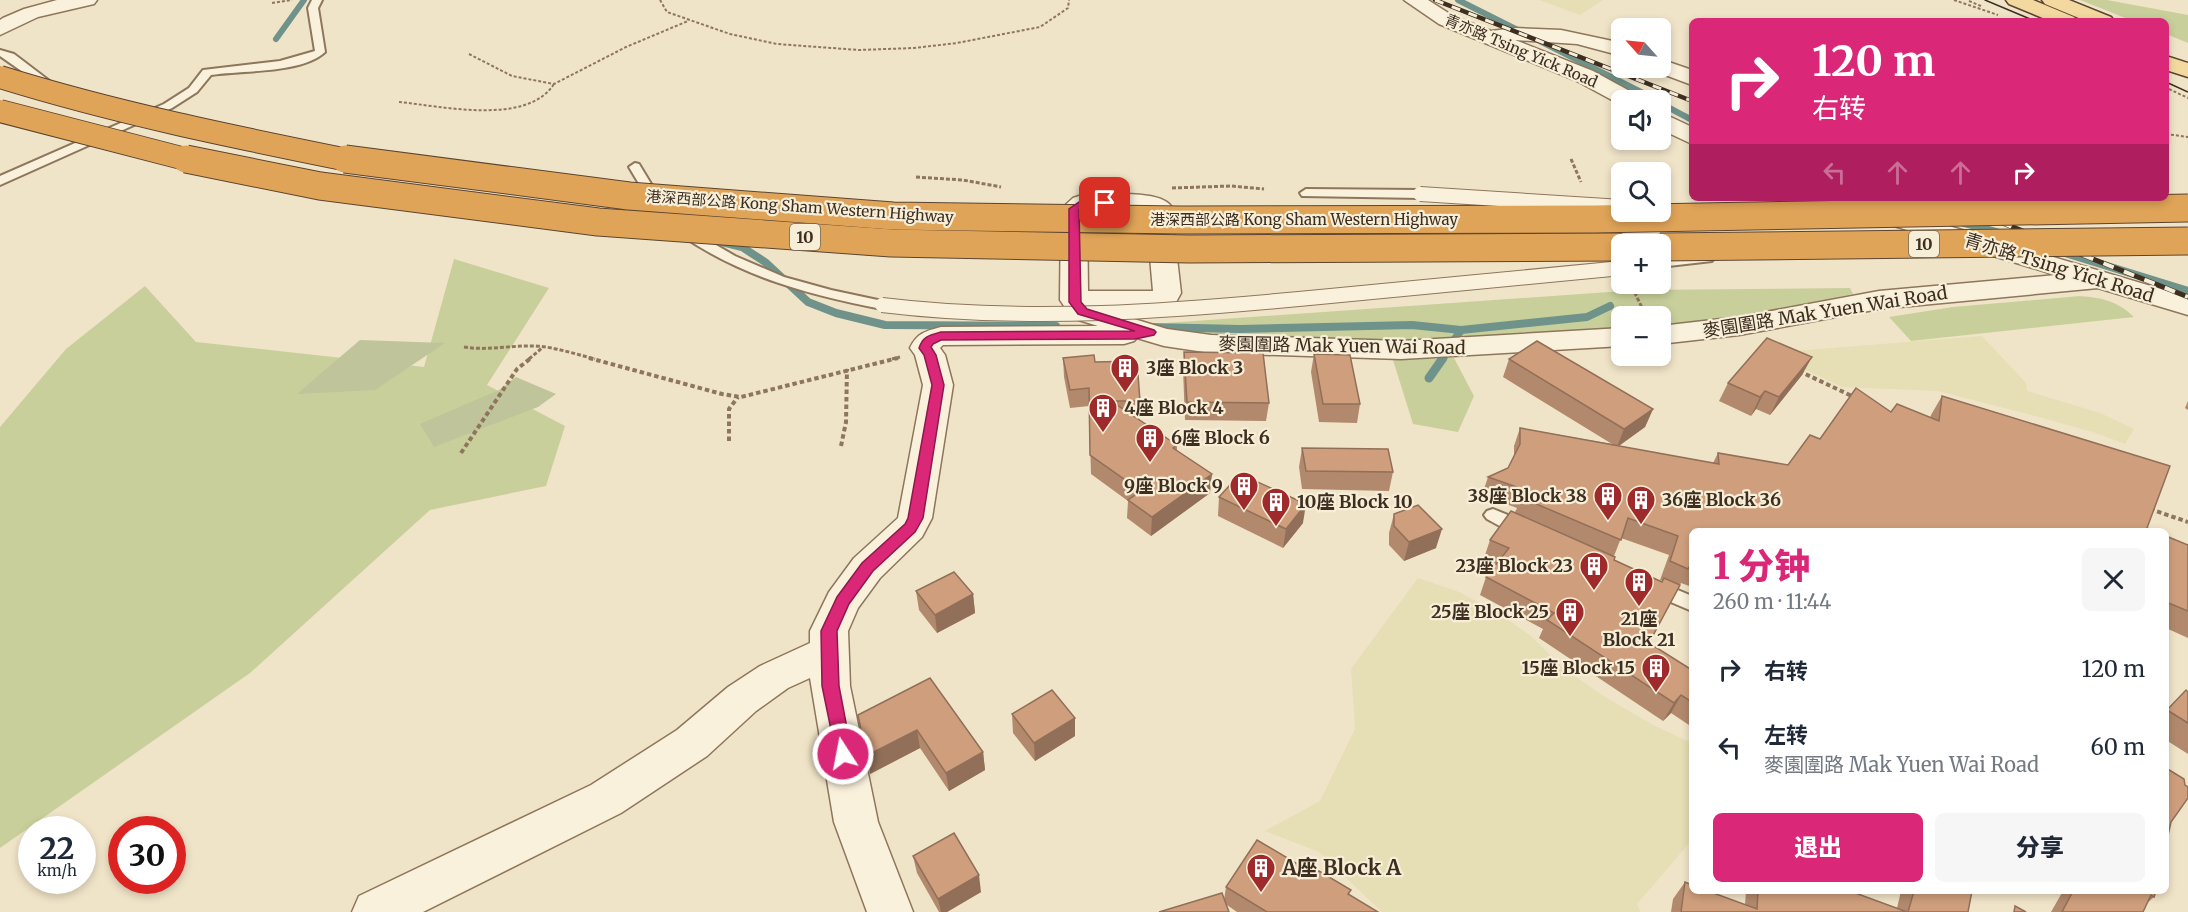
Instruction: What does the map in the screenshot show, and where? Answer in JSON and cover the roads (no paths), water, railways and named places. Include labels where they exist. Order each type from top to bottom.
[{"type":"highway","name":"港深西部公路 Kong Sham Western Highway","points":[[1,65],[64,97],[206,132],[355,161],[629,196],[893,216],[1182,220],[1595,219],[2188,208]]},
{"type":"highway","name":"港深西部公路 Kong Sham Western Highway","points":[[6,115],[161,154],[320,186],[598,222],[891,243],[1189,249],[1611,247]]},
{"type":"highway","name":"10","points":[[1671,247],[2188,241]]},
{"type":"main road","points":[[2016,0],[2060,18]]},
{"type":"main road","points":[[2052,0],[2097,18]]},
{"type":"main road","points":[[2169,47],[2188,55]]},
{"type":"main road","points":[[2169,63],[2188,71]]},
{"type":"street","points":[[0,29],[40,9],[87,0]]},
{"type":"street","name":"青亦路 Tsing Yick Road","points":[[1414,0],[1446,20],[1586,76],[1611,90]]},
{"type":"street","points":[[1486,36],[1549,34],[1611,46]]},
{"type":"street","points":[[1671,69],[1689,77]]},
{"type":"street","points":[[1671,125],[1689,135]]},
{"type":"street","name":"青亦路 Tsing Yick Road","points":[[1837,201],[2188,306]]},
{"type":"street","points":[[2160,201],[2188,208]]},
{"type":"street","points":[[1151,203],[1158,206],[1167,293],[1165,298],[1158,300],[1074,300],[1074,209],[1082,204],[1151,203]]},
{"type":"street","name":"麥園圍路 Mak Yuen Wai Road","points":[[1671,334],[1739,326],[1879,300],[2096,280]]},
{"type":"street","name":"麥園圍路 Mak Yuen Wai Road","points":[[1074,300],[1082,312],[1150,332],[1211,344],[1401,350],[1611,339]]},
{"type":"street","points":[[890,912],[856,822],[830,686],[829,631],[842,602],[867,567],[910,528],[915,518],[938,385],[925,348],[927,343],[932,338],[941,336],[1135,335],[1150,332]]},
{"type":"street","points":[[375,912],[606,799],[692,743],[742,699],[774,677],[830,651]]},
{"type":"lane","points":[[0,181],[168,106],[193,90],[207,72],[307,60],[320,52],[313,8],[317,0]]},
{"type":"lane","points":[[635,167],[657,202],[670,217],[687,232],[721,255],[792,284],[882,306],[961,314],[1113,315],[1611,269]]},
{"type":"lane","points":[[1306,193],[1420,194],[1611,206]]},
{"type":"lane","points":[[1671,210],[1773,216]]},
{"type":"lane","points":[[1671,263],[1803,246]]},
{"type":"lane","points":[[1492,515],[1545,539]]},
{"type":"lane","points":[[1640,580],[1689,603]]},
{"type":"waterway","points":[[276,39],[304,0]]},
{"type":"waterway","points":[[1458,0],[1637,90]]},
{"type":"waterway","points":[[1671,109],[1689,118]]},
{"type":"waterway","points":[[1892,201],[1899,203]]},
{"type":"waterway","points":[[1964,223],[2000,233]]},
{"type":"waterway","points":[[722,242],[742,247],[765,262],[808,302],[836,313],[885,325],[1056,326]]},
{"type":"waterway","points":[[2065,253],[2188,291]]},
{"type":"waterway","points":[[1461,330],[1587,317],[1610,306]]},
{"type":"waterway","points":[[1150,327],[1240,329],[1412,325],[1461,330]]},
{"type":"waterway","points":[[1442,359],[1461,330]]},
{"type":"waterway","points":[[1429,378],[1443,358]]},
{"type":"tram line","points":[[1985,0],[2028,18]]},
{"type":"tram line","points":[[2169,83],[2188,92]]},
{"type":"railway","points":[[1435,0],[1689,100]]},
{"type":"railway","points":[[1948,201],[2188,297]]},
{"type":"place","name":"3座 Block 3","points":[[1125,394]]},
{"type":"place","name":"4座 Block 4","points":[[1103,434]]},
{"type":"place","name":"6座 Block 6","points":[[1150,464]]},
{"type":"place","name":"9座 Block 9","points":[[1244,512]]},
{"type":"place","name":"38座 Block 38","points":[[1608,522]]},
{"type":"place","name":"36座 Block 36","points":[[1641,526]]},
{"type":"place","name":"10座 Block 10","points":[[1276,528]]},
{"type":"place","name":"23座 Block 23","points":[[1594,592]]},
{"type":"place","name":"21座 Block 21","points":[[1639,608]]},
{"type":"place","name":"25座 Block 25","points":[[1570,638]]},
{"type":"place","name":"15座 Block 15","points":[[1656,694]]},
{"type":"place","name":"A座 Block A","points":[[1261,894]]}]
